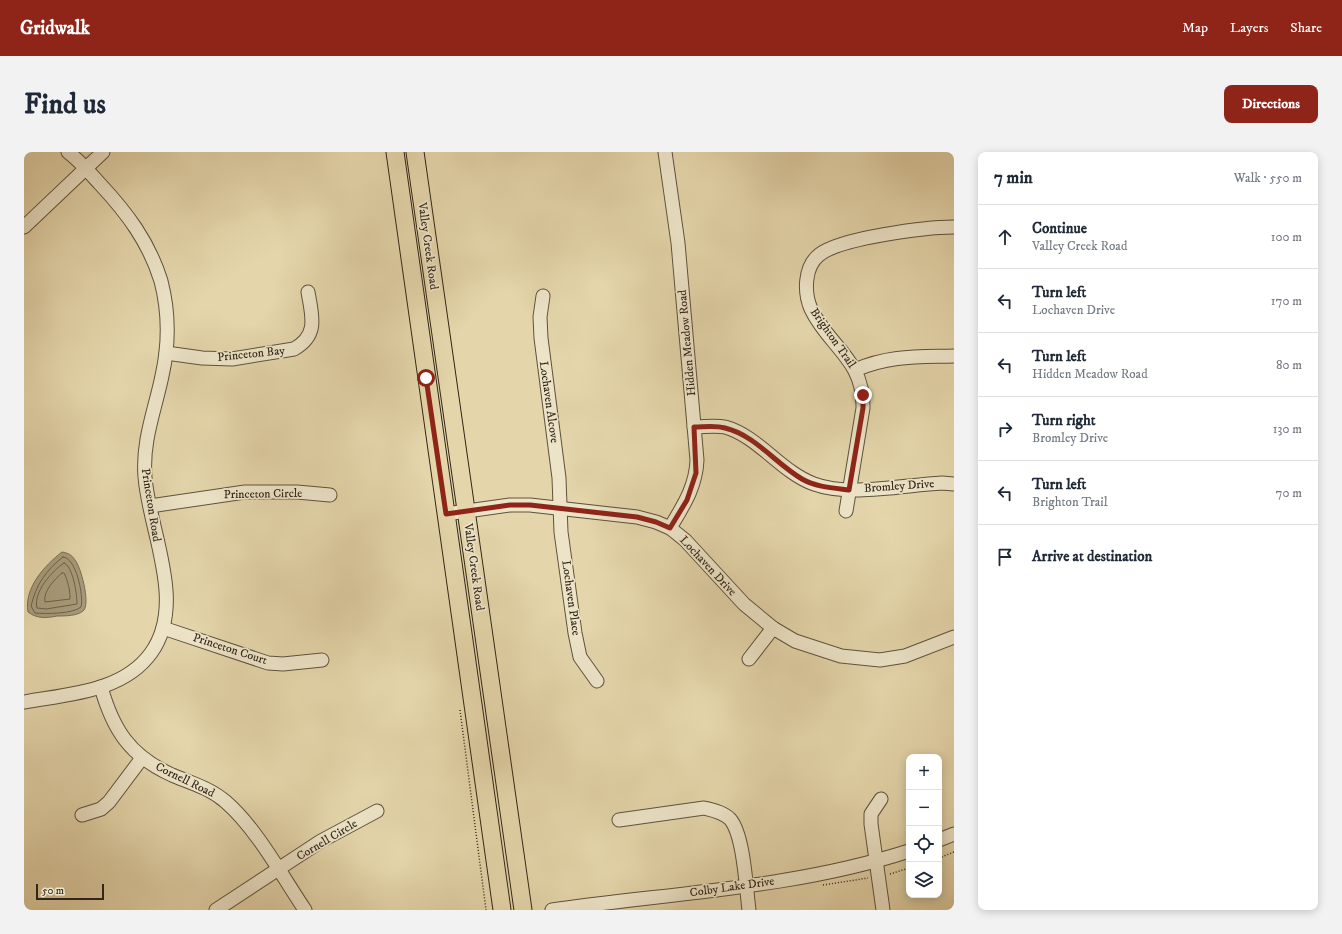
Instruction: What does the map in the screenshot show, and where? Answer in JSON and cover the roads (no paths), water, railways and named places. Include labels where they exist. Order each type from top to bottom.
[{"type":"main road","name":"Valley Creek Road","points":[[395,152],[502,910]]},
{"type":"main road","name":"Valley Creek Road","points":[[415,152],[523,910]]},
{"type":"street","name":"Princeton Road","points":[[24,702],[101,687],[117,681],[142,663],[152,652],[164,628],[167,599],[145,477],[146,439],[166,353],[167,318],[165,300],[154,261],[146,243],[123,208],[68,152]]},
{"type":"street","points":[[24,227],[38,216],[85,168],[103,152]]},
{"type":"street","name":"Hidden Meadow Road","points":[[665,152],[678,243],[694,427],[696,473],[687,500],[670,528]]},
{"type":"street","name":"Brighton Trail","points":[[846,511],[863,408],[863,395],[861,381],[855,370],[816,317],[808,300],[806,287],[815,252],[836,246],[912,230],[932,227],[954,227]]},
{"type":"street","name":"Princeton Bay","points":[[166,353],[202,358],[232,359],[294,349],[302,345],[312,328],[313,319],[308,292]]},
{"type":"street","name":"Lochaven Alcove","points":[[543,296],[540,317],[541,338],[558,465],[559,509]]},
{"type":"street","points":[[855,370],[875,361],[893,358],[954,356]]},
{"type":"street","name":"Bromley Drive","points":[[694,427],[717,426],[726,428],[746,438],[802,479],[815,485],[849,490],[934,483],[954,484]]},
{"type":"street","name":"Princeton Circle","points":[[150,506],[245,492],[297,492],[330,495]]},
{"type":"street","name":"Lochaven Drive","points":[[446,514],[510,505],[530,505],[637,517],[656,522],[670,528],[684,540],[744,604],[773,628],[795,641],[821,651],[860,659],[880,660],[905,656],[954,637]]},
{"type":"street","name":"Lochaven Place","points":[[559,509],[580,657],[597,682]]},
{"type":"street","name":"Princeton Court","points":[[164,628],[268,663],[283,664],[322,660]]},
{"type":"street","points":[[749,659],[773,628]]},
{"type":"street","name":"Cornell Road","points":[[101,687],[113,722],[122,738],[142,758],[166,772],[204,788],[225,801],[250,828],[305,910]]},
{"type":"street","points":[[82,815],[101,809],[109,802],[142,758]]},
{"type":"street","points":[[881,799],[871,814],[882,910]]},
{"type":"street","points":[[619,820],[704,808],[716,811],[728,817],[735,826],[739,838],[749,910]]},
{"type":"street","name":"Cornell Circle","points":[[216,910],[337,832],[377,812]]},
{"type":"street","points":[[942,839],[954,834]]},
{"type":"street","name":"Colby Lake Drive","points":[[552,910],[828,873],[876,862],[906,852]]},
{"type":"water","points":[[62,552],[73,557],[80,570],[86,600],[84,610],[75,615],[68,616],[38,617],[31,614],[28,612],[28,603],[32,586],[42,571]]}]
